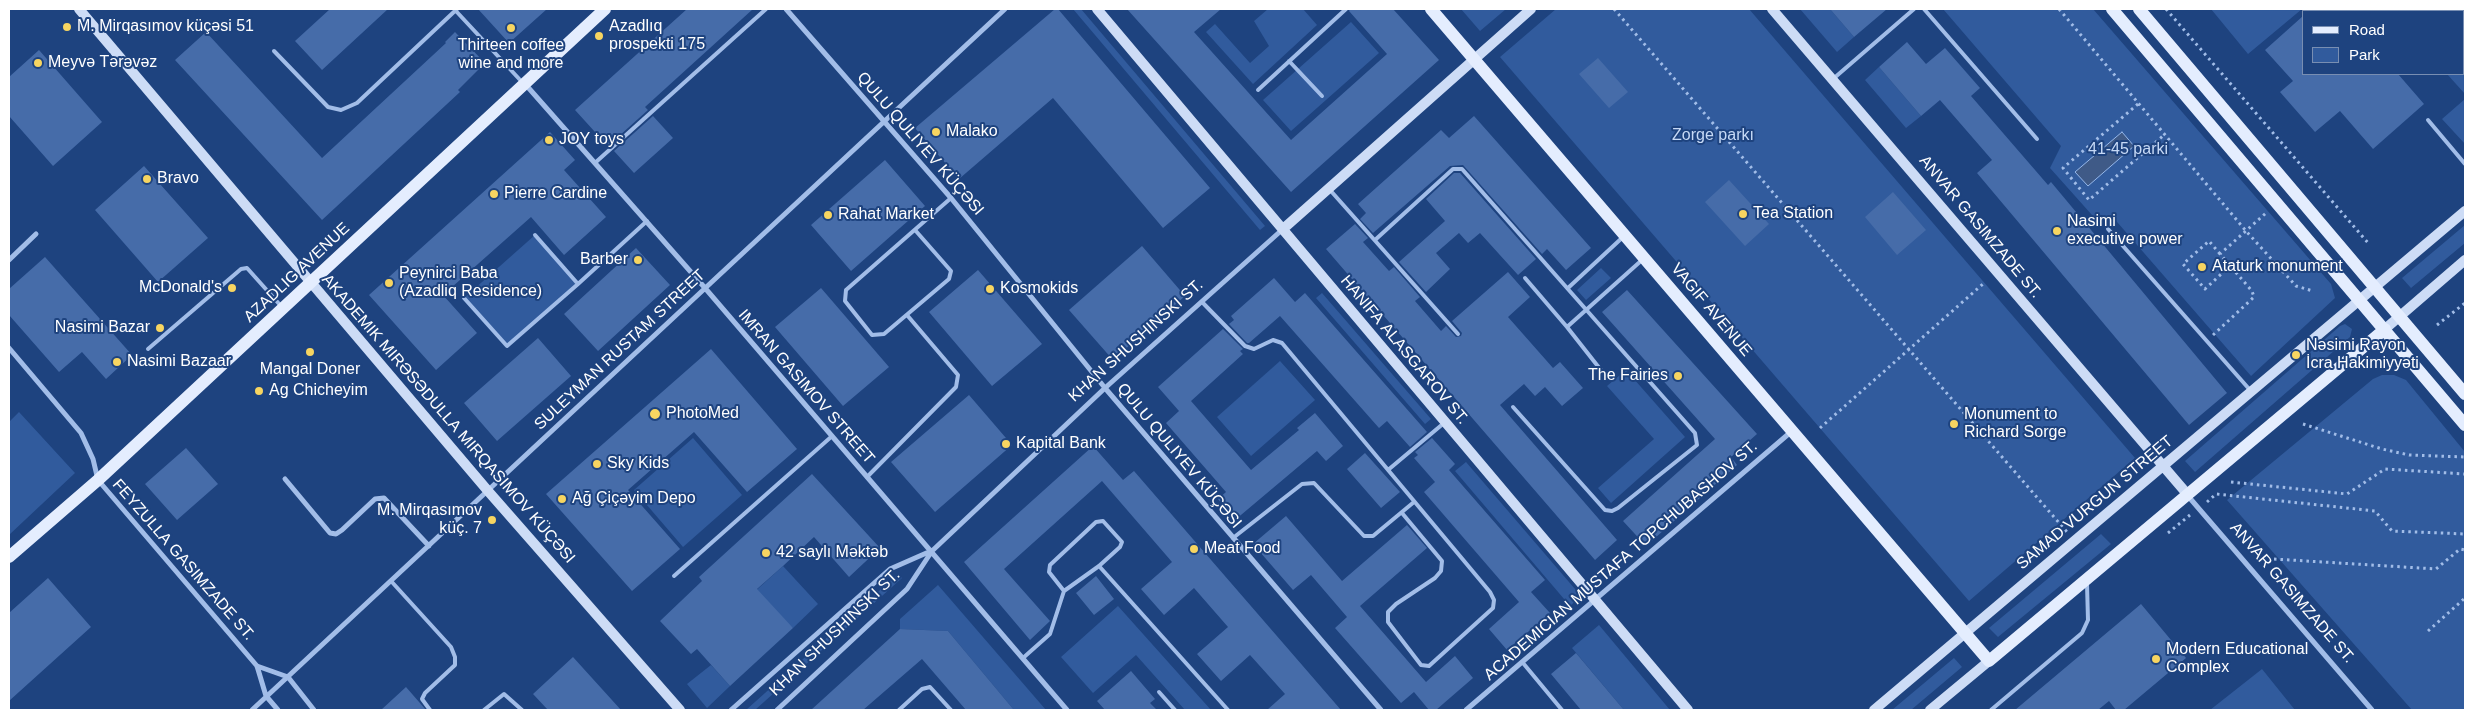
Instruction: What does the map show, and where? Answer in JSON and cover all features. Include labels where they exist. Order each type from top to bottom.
[{"type":"main road","name":"AZADLIG AVENUE","points":[[9,558],[98,480],[605,9]]},
{"type":"main road","name":"VAGIF AVENUE","points":[[1431,9],[1989,661]]},
{"type":"main road","points":[[2112,9],[2361,300],[2465,425]]},
{"type":"main road","points":[[2139,9],[2352,258],[2465,394]]},
{"type":"main road","points":[[1989,661],[2385,329]]},
{"type":"street","points":[[79,9],[488,491],[680,710]]},
{"type":"street","name":"QULU QULIYEV KÜÇƏSI","points":[[786,9],[951,198],[1105,388],[1381,710]]},
{"type":"street","name":"SULEYMAN RUSTAM STREET","points":[[252,710],[1005,9]]},
{"type":"street","name":"HANIFA ALASGAROV ST.","points":[[1097,9],[1688,710]]},
{"type":"street","name":"KHAN SHUSHINSKI ST.","points":[[777,710],[908,589],[932,550],[1105,388],[1531,9]]},
{"type":"street","name":"ANVAR GASIMZADE ST.","points":[[1772,9],[2372,710]]},
{"type":"street","name":"IMRAN GASIMOV STREET","points":[[524,83],[596,162],[832,438],[932,550],[1067,710]]},
{"type":"street","points":[[2376,287],[2465,211]]},
{"type":"street","points":[[9,260],[36,234]]},
{"type":"street","points":[[2385,329],[2465,260]]},
{"type":"street","name":"SAMAD VURGUN STREET","points":[[1874,710],[2376,287]]},
{"type":"street","name":"FEYZULLA GASIMZADE ST.","points":[[9,348],[61,407],[81,433],[93,458],[98,480],[257,666],[266,696],[278,710]]},
{"type":"street","name":"ACADEMICIAN MUSTAFA TOPCHUBASHOV ST.","points":[[1466,710],[1792,431]]},
{"type":"street","points":[[285,479],[330,533],[336,534],[342,530],[375,498],[384,498],[429,546]]},
{"type":"street","points":[[731,710],[890,569],[932,550]]},
{"type":"street","points":[[1930,710],[1989,661]]},
{"type":"street","name":"FEYZULLA GASIMZADE ST.","points":[[257,666],[288,677]]},
{"type":"street","points":[[288,677],[314,710]]},
{"type":"lane","points":[[596,162],[766,9]]},
{"type":"lane","points":[[1258,90],[1346,9]]},
{"type":"lane","points":[[1833,78],[1914,9]]},
{"type":"lane","points":[[1924,9],[2037,139]]},
{"type":"lane","points":[[274,51],[328,107],[341,110],[357,103],[456,10],[524,83]]},
{"type":"lane","points":[[1290,61],[1322,96]]},
{"type":"lane","points":[[2428,120],[2465,164]]},
{"type":"lane","points":[[1375,240],[1453,169],[1462,169],[1695,433],[1697,445],[1618,508],[1612,511],[1605,510],[1514,406]]},
{"type":"lane","points":[[1329,188],[1458,334]]},
{"type":"lane","points":[[915,230],[951,271],[949,279],[884,334],[872,335],[845,301],[846,290],[951,198]]},
{"type":"lane","points":[[464,298],[507,346],[647,221]]},
{"type":"lane","points":[[2108,229],[2252,392]]},
{"type":"lane","points":[[535,235],[578,284]]},
{"type":"lane","points":[[1568,288],[1624,235]]},
{"type":"lane","points":[[1567,327],[1645,257]]},
{"type":"lane","points":[[148,349],[241,269],[247,268],[283,308]]},
{"type":"lane","points":[[1525,278],[1604,374]]},
{"type":"lane","points":[[1202,302],[1244,346],[1254,349],[1273,340],[1282,342],[1494,600],[1493,608],[1429,666],[1421,665],[1388,622],[1388,612],[1396,604],[1435,578],[1440,571],[1442,561],[1402,512]]},
{"type":"lane","points":[[867,477],[956,387],[958,375],[907,315]]},
{"type":"lane","points":[[1388,470],[1446,422]]},
{"type":"lane","points":[[674,576],[832,438]]},
{"type":"lane","points":[[1232,538],[1302,484],[1314,483],[1364,536],[1374,536],[1414,502]]},
{"type":"lane","points":[[1023,658],[1050,634],[1064,591],[1100,566],[1120,547],[1122,542],[1103,521],[1096,522],[1050,565],[1049,572],[1064,591]]},
{"type":"lane","points":[[1100,566],[1228,710]]},
{"type":"lane","points":[[1991,710],[2082,632],[2088,620],[2087,580]]},
{"type":"lane","points":[[391,581],[451,647],[455,657],[455,664],[425,693],[422,699],[430,710]]},
{"type":"lane","points":[[1523,662],[1562,710]]},
{"type":"lane","points":[[899,710],[922,689],[930,687],[951,710]]},
{"type":"lane","points":[[1159,692],[1175,710]]},
{"type":"lane","points":[[484,710],[504,694],[522,710]]},
{"type":"path","points":[[1614,9],[2067,532]]},
{"type":"path","points":[[2059,9],[2246,231],[2296,286],[2313,291]]},
{"type":"path","points":[[2166,9],[2369,244]]},
{"type":"path","points":[[2138,104],[2063,168],[2089,200],[2164,135]]},
{"type":"path","points":[[2220,254],[2277,202]]},
{"type":"path","points":[[2207,340],[2254,297],[2252,291],[2209,241],[2182,264],[2205,289],[2230,266]]},
{"type":"path","points":[[1820,428],[1984,282]]},
{"type":"path","points":[[2437,325],[2465,303]]},
{"type":"path","points":[[2303,424],[2382,449],[2409,454],[2465,457]]},
{"type":"path","points":[[2231,482],[2347,494],[2385,469],[2465,474]]},
{"type":"path","points":[[2216,494],[2375,511],[2392,531],[2465,534]]},
{"type":"path","points":[[2274,559],[2436,569],[2460,550],[2465,550]]},
{"type":"path","points":[[2428,630],[2465,598]]},
{"type":"green space","points":[[1073,9],[1081,9],[1265,226],[1260,230]]},
{"type":"green space","points":[[1268,9],[1303,9],[1317,25],[1253,84],[1206,32],[1215,24],[1250,63],[1269,46],[1254,21]]},
{"type":"green space","points":[[1461,9],[1506,9],[1480,31]]},
{"type":"green space","name":"Zorge parkı","points":[[1556,9],[1749,9],[2135,458],[1969,601],[1500,57]]},
{"type":"green space","points":[[1800,9],[1830,9],[1854,37],[1837,52]]},
{"type":"green space","name":"41-45 parki","points":[[1943,9],[2093,9],[2331,284],[2335,298],[2251,376],[2111,215],[2100,224],[2050,168],[2061,146]]},
{"type":"green space","points":[[2211,9],[2302,9],[2248,54]]},
{"type":"green space","points":[[2465,9],[2465,94],[2448,75],[2464,75],[2464,10],[2388,10]]},
{"type":"green space","points":[[1351,22],[1379,53],[1291,131],[1263,100]]},
{"type":"green space","points":[[1879,67],[1921,116],[1906,128],[1865,80]]},
{"type":"green space","points":[[2465,99],[2465,144],[2442,119]]},
{"type":"green space","points":[[2465,225],[2465,243],[2411,288],[2402,278]]},
{"type":"green space","points":[[535,235],[578,284],[507,346],[464,298]]},
{"type":"green space","points":[[1601,268],[1611,278],[1586,300],[1577,290]]},
{"type":"green space","points":[[1322,293],[1431,419],[1425,424],[1316,298]]},
{"type":"green space","points":[[2345,324],[2352,329],[2350,337],[2195,472],[2185,461],[2340,326]]},
{"type":"green space","points":[[1280,361],[1315,400],[1251,456],[1217,417]]},
{"type":"green space","points":[[1626,370],[1685,437],[1611,503],[1598,488],[1654,439],[1607,386]]},
{"type":"green space","points":[[2382,375],[2394,375],[2406,380],[2465,452],[2465,710],[2412,710],[2227,500],[2373,379]]},
{"type":"green space","points":[[19,412],[75,473],[9,535],[9,422]]},
{"type":"green space","points":[[693,438],[742,495],[683,547],[634,490]]},
{"type":"green space","points":[[1466,462],[1581,596],[1570,606],[1455,471]]},
{"type":"green space","points":[[2101,534],[2111,544],[1998,637],[1989,628]]},
{"type":"green space","points":[[783,566],[818,604],[793,628],[751,595]]},
{"type":"green space","points":[[898,574],[902,578],[755,710],[746,710]]},
{"type":"green space","points":[[938,585],[1046,710],[1014,710],[948,631],[900,629],[900,619]]},
{"type":"green space","points":[[1118,606],[1211,710],[1185,710],[1136,655],[1093,693],[1061,657]]},
{"type":"green space","points":[[1599,625],[1670,710],[1624,710],[1572,648]]},
{"type":"green space","points":[[1954,658],[1962,667],[1911,710],[1892,710]]},
{"type":"green space","points":[[711,665],[730,686],[707,708],[687,684]]},
{"type":"green space","points":[[2262,669],[2295,710],[2210,710]]},
{"type":"shaded area","points":[[2122,132],[2134,146],[2088,186],[2075,172]]},
{"type":"building","points":[[330,9],[388,9],[322,70],[295,41]]},
{"type":"building","name":"Thirteen coffee wine and more","points":[[478,9],[547,9],[509,43]]},
{"type":"building","points":[[687,9],[753,9],[645,107],[648,110],[609,145],[605,143],[575,110]]},
{"type":"building","points":[[1055,9],[1058,9],[1210,188],[1163,228],[1053,98],[959,179],[915,128]]},
{"type":"building","points":[[1127,9],[1221,9],[1194,32],[1291,140],[1387,54],[1349,11],[1350,9],[1393,9],[1439,60],[1291,192]]},
{"type":"building","points":[[1830,9],[1887,9],[1854,37]]},
{"type":"building","points":[[2302,17],[2302,75],[2399,75],[2424,104],[2373,149],[2340,111],[2315,132],[2280,92],[2293,81],[2265,50]]},
{"type":"building","points":[[206,32],[322,158],[446,43],[455,32],[485,63],[458,90],[460,92],[322,220],[175,60]]},
{"type":"building","points":[[1907,42],[1926,64],[1945,48],[1980,88],[1971,96],[2048,185],[2051,182],[2227,393],[2189,425],[1977,173],[1992,160],[1940,100],[1921,116],[1879,67]]},
{"type":"building","points":[[39,50],[102,122],[53,166],[9,116],[9,77]]},
{"type":"building","points":[[1598,58],[1628,92],[1609,108],[1579,74]]},
{"type":"building","points":[[653,116],[673,138],[634,173],[614,151]]},
{"type":"building","points":[[1474,116],[1591,248],[1566,270],[1547,249],[1542,254],[1463,165],[1450,166],[1373,233],[1360,219],[1366,213],[1358,204],[1441,130],[1449,138]]},
{"type":"building","points":[[550,132],[575,160],[564,170],[606,217],[564,255],[531,217],[443,295],[477,333],[436,370],[369,295]]},
{"type":"building","points":[[885,160],[925,206],[851,271],[811,225]]},
{"type":"building","points":[[144,166],[208,238],[158,282],[95,210]]},
{"type":"building","points":[[1454,173],[1460,173],[1536,259],[1518,275],[1480,233],[1468,243],[1459,233],[1436,253],[1450,269],[1426,292],[1399,262],[1445,221],[1426,199]]},
{"type":"building","points":[[1729,180],[1769,224],[1745,246],[1705,202]]},
{"type":"building","points":[[1893,192],[1926,230],[1897,255],[1865,217]]},
{"type":"building","points":[[1355,224],[1368,238],[1363,242],[1389,271],[1394,267],[1420,297],[1415,301],[1441,331],[1446,326],[1456,337],[1461,336],[1462,333],[1452,321],[1508,272],[1530,297],[1508,317],[1553,368],[1560,362],[1583,388],[1562,406],[1545,387],[1535,396],[1524,384],[1500,405],[1617,540],[1595,560],[1326,249]]},
{"type":"building","points":[[1142,246],[1185,296],[1113,360],[1069,310]]},
{"type":"building","points":[[636,248],[670,285],[598,351],[564,314]]},
{"type":"building","points":[[45,257],[132,355],[106,379],[82,352],[59,372],[9,315],[9,289]]},
{"type":"building","points":[[978,270],[1042,344],[992,386],[929,312]]},
{"type":"building","points":[[1274,278],[1295,302],[1305,293],[1427,432],[1410,447],[1387,421],[1379,428],[1280,316],[1247,343],[1229,324],[1234,320],[1231,316]]},
{"type":"building","points":[[821,288],[889,367],[843,406],[775,327]]},
{"type":"building","points":[[1627,290],[1757,434],[1731,457],[1737,465],[1646,546],[1623,521],[1715,439],[1602,312]]},
{"type":"building","points":[[1223,329],[1243,349],[1240,351],[1243,354],[1191,401],[1251,470],[1299,430],[1297,428],[1315,413],[1343,446],[1326,461],[1317,451],[1235,520],[1218,499],[1226,492],[1166,423],[1179,411],[1158,387]]},
{"type":"building","points":[[538,338],[571,376],[497,441],[464,403]]},
{"type":"building","points":[[711,349],[797,449],[747,492],[694,432],[628,490],[680,549],[632,591],[546,494]]},
{"type":"building","points":[[969,395],[1012,445],[935,512],[891,462]]},
{"type":"building","points":[[1432,438],[1455,464],[1449,470],[1545,580],[1531,592],[1550,613],[1507,650],[1489,629],[1519,602],[1424,492],[1435,482],[1414,458],[1418,455],[1415,452]]},
{"type":"building","points":[[1093,446],[1123,480],[1134,471],[1341,710],[1267,710],[1285,694],[1250,655],[1221,681],[1197,654],[1228,627],[1194,588],[1164,615],[1141,589],[1172,562],[1102,481],[1004,569],[1050,621],[1030,640],[964,562]]},
{"type":"building","points":[[186,448],[218,484],[177,520],[145,484]]},
{"type":"building","points":[[1365,453],[1400,492],[1381,508],[1347,469]]},
{"type":"building","points":[[812,474],[880,548],[849,577],[814,537],[757,589],[793,628],[730,686],[697,649],[691,654],[660,621],[702,581],[699,577]]},
{"type":"building","points":[[1286,516],[1342,581],[1407,525],[1427,548],[1360,606],[1426,682],[1455,656],[1473,678],[1436,710],[1429,710],[1414,692],[1401,703],[1335,628],[1347,617],[1311,575],[1293,590],[1253,544]]},
{"type":"building","points":[[1096,576],[1114,599],[1094,615],[1076,593]]},
{"type":"building","points":[[48,578],[91,627],[9,701],[9,613]]},
{"type":"building","points":[[2141,604],[2186,658],[2124,710],[2116,710],[2109,701],[2098,710],[2015,710]]},
{"type":"building","points":[[900,629],[948,631],[1014,710],[966,710],[922,659],[863,710],[811,710]]},
{"type":"building","points":[[1576,653],[1624,710],[1581,710],[1551,674]]},
{"type":"building","points":[[573,657],[621,710],[548,710],[533,694]]},
{"type":"building","points":[[1131,671],[1155,699],[1150,703],[1157,710],[1105,710],[1097,701]]},
{"type":"building","points":[[406,687],[426,710],[381,710]]},
{"type":"place","name":"M. Mirqasımov küçəsi 51","points":[[67,27]]},
{"type":"place","name":"Thirteen coffee wine and more","points":[[511,28]]},
{"type":"place","name":"Azadlıq prospekti 175","points":[[599,36]]},
{"type":"place","name":"Meyvə Tərəvəz","points":[[38,63]]},
{"type":"place","name":"Malako","points":[[936,132]]},
{"type":"place","name":"JOY toys","points":[[549,140]]},
{"type":"place","name":"Bravo","points":[[147,179]]},
{"type":"place","name":"Pierre Cardine","points":[[494,194]]},
{"type":"place","name":"Tea Station","points":[[1743,214]]},
{"type":"place","name":"Rahat Market","points":[[828,215]]},
{"type":"place","name":"Nasimi executive power","points":[[2057,231]]},
{"type":"place","name":"Barber","points":[[638,260]]},
{"type":"place","name":"Ataturk monument","points":[[2202,267]]},
{"type":"place","name":"Peynirci Baba (Azadliq Residence)","points":[[389,283]]},
{"type":"place","name":"McDonald's","points":[[232,288]]},
{"type":"place","name":"Kosmokids","points":[[990,289]]},
{"type":"place","name":"Nasimi Bazar","points":[[160,328]]},
{"type":"place","name":"Mangal Doner","points":[[310,352]]},
{"type":"place","name":"Nəsimi Rayon İcra Hakimiyyəti","points":[[2296,355]]},
{"type":"place","name":"Nasimi Bazaar","points":[[117,362]]},
{"type":"place","name":"The Fairies","points":[[1678,376]]},
{"type":"place","name":"Ag Chicheyim","points":[[259,391]]},
{"type":"place","name":"PhotoMed","points":[[655,414]]},
{"type":"place","name":"Monument to Richard Sorge","points":[[1954,424]]},
{"type":"place","name":"Kapital Bank","points":[[1006,444]]},
{"type":"place","name":"Sky Kids","points":[[597,464]]},
{"type":"place","name":"Ağ Çiçəyim Depo","points":[[562,499]]},
{"type":"place","name":"M. Mirqasımov küç. 7","points":[[492,520]]},
{"type":"place","name":"Meat Food","points":[[1194,549]]},
{"type":"place","name":"42 saylı Məktəb","points":[[766,553]]},
{"type":"place","name":"Modern Educational Complex","points":[[2156,659]]}]
